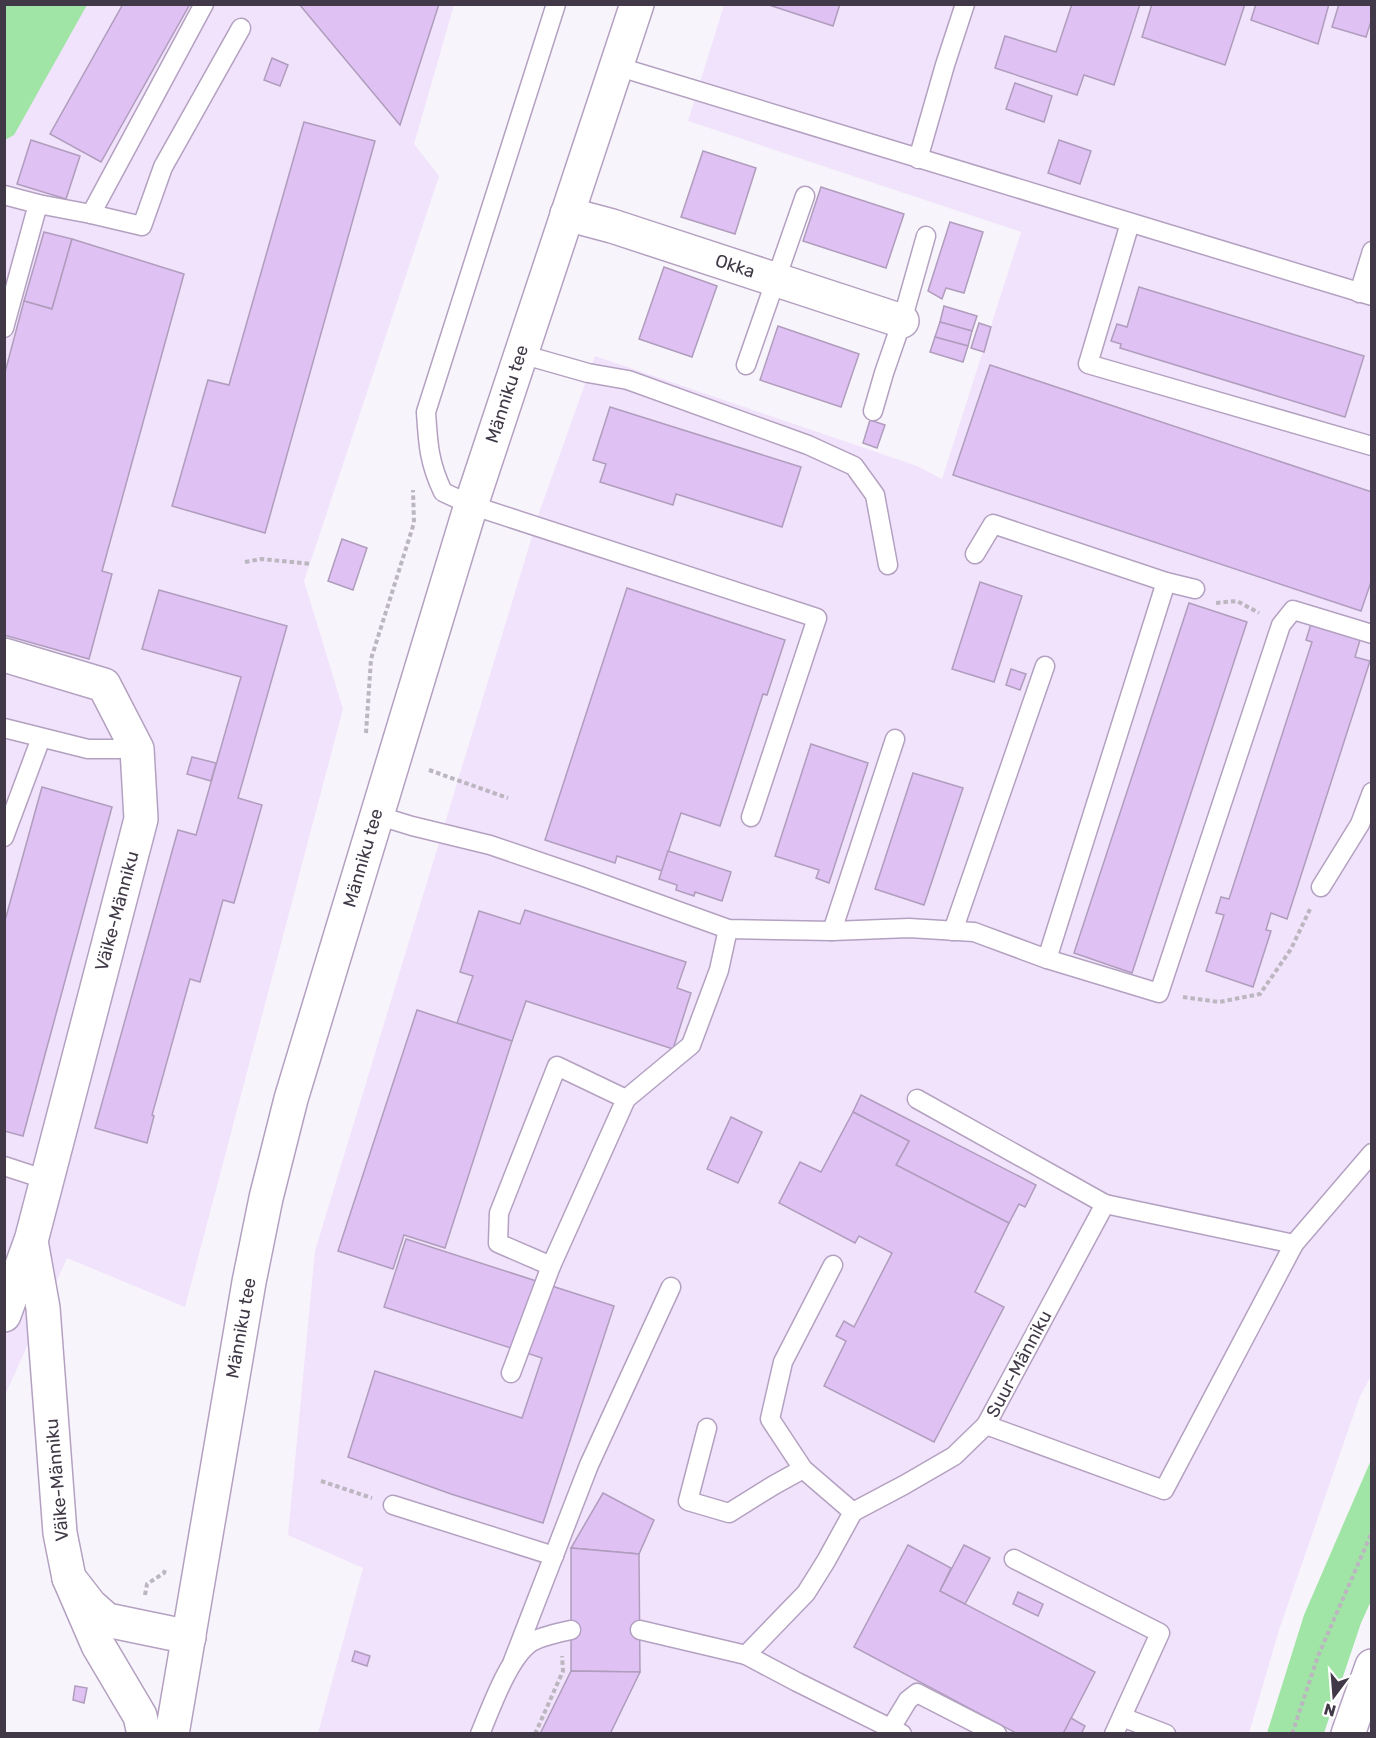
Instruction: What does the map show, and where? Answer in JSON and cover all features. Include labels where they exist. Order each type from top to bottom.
[{"type":"street","name":"Männiku tee","points":[[172,1734],[238,1342],[266,1198],[291,1098],[471,505],[637,4]]},
{"type":"street","name":"Okka","points":[[567,214],[612,226],[902,321]]},
{"type":"street","name":"Väike-Männiku","points":[[4,655],[104,685],[137,749],[141,819],[31,1241],[4,1315]]},
{"type":"street","name":"Väike-Männiku","points":[[31,1241],[43,1308],[60,1533],[69,1578],[90,1605],[107,1620],[189,1637]]},
{"type":"street","points":[[69,1578],[98,1645],[140,1716],[144,1734]]},
{"type":"street","points":[[1348,1734],[1371,1666]]},
{"type":"lane","points":[[91,214],[204,4]]},
{"type":"lane","points":[[556,4],[426,412],[428,452],[443,492],[471,505],[817,618],[751,817]]},
{"type":"lane","points":[[918,159],[965,4]]},
{"type":"lane","points":[[4,195],[142,226],[162,167],[241,28]]},
{"type":"lane","points":[[616,66],[1365,294],[1371,251]]},
{"type":"lane","points":[[746,365],[805,196]]},
{"type":"lane","points":[[4,328],[38,204]]},
{"type":"lane","points":[[1131,223],[1088,363],[1371,446]]},
{"type":"lane","points":[[873,411],[926,236]]},
{"type":"lane","points":[[521,354],[588,373],[628,380],[808,445],[854,466],[875,495],[888,565]]},
{"type":"lane","points":[[975,554],[993,524],[1166,582],[1195,589]]},
{"type":"lane","points":[[1047,959],[1166,582]]},
{"type":"lane","points":[[376,815],[490,845],[728,929],[832,931],[909,928],[974,932],[1047,959],[1159,993],[1281,625],[1293,610],[1371,634]]},
{"type":"lane","points":[[953,931],[1045,666]]},
{"type":"lane","points":[[4,728],[88,749],[137,749]]},
{"type":"lane","points":[[4,837],[41,738]]},
{"type":"lane","points":[[832,931],[895,739]]},
{"type":"lane","points":[[1321,887],[1360,824],[1371,792]]},
{"type":"lane","points":[[511,1373],[551,1266],[626,1099],[691,1045],[719,970],[728,929]]},
{"type":"lane","points":[[551,1266],[498,1243],[499,1213],[557,1066],[626,1099]]},
{"type":"lane","points":[[917,1099],[1106,1204],[1294,1244]]},
{"type":"lane","points":[[986,1425],[1164,1490],[1294,1244],[1371,1154]]},
{"type":"lane","points":[[4,1166],[47,1180]]},
{"type":"lane","name":"Suur-Männiku","points":[[853,1512],[954,1456],[986,1425],[1106,1204]]},
{"type":"lane","points":[[746,1655],[806,1593],[853,1512],[803,1469],[770,1419],[783,1362],[833,1265]]},
{"type":"lane","points":[[480,1734],[513,1661],[589,1465],[671,1287]]},
{"type":"lane","points":[[707,1428],[688,1501],[729,1513],[803,1469]]},
{"type":"lane","points":[[393,1505],[554,1556]]},
{"type":"lane","points":[[1014,1559],[1160,1633],[1118,1725],[1166,1734]]},
{"type":"lane","points":[[640,1630],[746,1655],[897,1731],[908,1700],[917,1694],[997,1734]]},
{"type":"lane","points":[[513,1661],[531,1643],[566,1631]]},
{"type":"path","points":[[245,562],[261,560],[311,564]]},
{"type":"path","points":[[1195,589],[1212,603],[1237,601],[1281,625]]},
{"type":"path","points":[[429,770],[508,798]]},
{"type":"path","points":[[1159,993],[1219,1002],[1260,994],[1291,949],[1321,887]]},
{"type":"path","points":[[321,1481],[393,1505]]},
{"type":"path","points":[[1292,1734],[1318,1656],[1371,1532]]},
{"type":"path","points":[[535,1734],[563,1671],[566,1631]]},
{"type":"shaded area","points":[[18,4],[454,5],[414,144],[439,176],[304,581],[343,709],[185,1307],[67,1258],[5,1395],[5,21]]},
{"type":"shaded area","points":[[724,5],[1371,5],[1371,1376],[1360,1396],[1279,1630],[1249,1733],[318,1733],[363,1568],[288,1535],[315,1251],[540,510],[595,356],[917,466],[942,479],[1021,232],[688,121]]},
{"type":"green space","points":[[5,4],[87,5],[14,135],[5,140]]},
{"type":"green space","points":[[1371,1460],[1371,1601],[1361,1623],[1324,1733],[1267,1733],[1304,1615]]},
{"type":"building","points":[[123,4],[190,4],[101,162],[50,134]]},
{"type":"building","points":[[299,4],[439,4],[400,125]]},
{"type":"building","points":[[766,4],[840,4],[833,26]]},
{"type":"building","points":[[1072,4],[1140,4],[1114,85],[1084,75],[1077,95],[995,68],[1005,36],[1056,52]]},
{"type":"building","points":[[1152,4],[1245,4],[1225,65],[1142,37]]},
{"type":"building","points":[[1256,4],[1329,4],[1318,44],[1251,20]]},
{"type":"building","points":[[1339,4],[1372,4],[1372,18],[1366,37],[1332,27]]},
{"type":"building","points":[[272,58],[288,65],[280,86],[264,80]]},
{"type":"building","points":[[1015,83],[1052,96],[1044,122],[1006,109]]},
{"type":"building","points":[[304,122],[375,141],[265,533],[172,506],[208,380],[229,385]]},
{"type":"building","points":[[31,140],[80,156],[66,199],[17,184]]},
{"type":"building","points":[[1059,140],[1091,151],[1080,184],[1048,173]]},
{"type":"building","points":[[703,151],[756,168],[735,234],[681,217]]},
{"type":"building","points":[[821,187],[904,214],[886,268],[803,241]]},
{"type":"building","points":[[950,222],[983,232],[964,293],[946,288],[942,299],[928,291]]},
{"type":"building","points":[[44,232],[72,239],[52,309],[24,301]]},
{"type":"building","points":[[72,239],[184,274],[102,571],[112,574],[89,659],[4,635],[4,376],[24,301],[52,309]]},
{"type":"building","points":[[664,267],[717,286],[692,357],[639,339]]},
{"type":"building","points":[[1139,287],[1364,356],[1345,417],[1120,348],[1121,344],[1111,341],[1117,324],[1127,327]]},
{"type":"building","points":[[944,306],[977,316],[972,331],[940,322]]},
{"type":"building","points":[[940,322],[972,331],[968,346],[935,337]]},
{"type":"building","points":[[979,323],[991,327],[984,352],[971,348]]},
{"type":"building","points":[[778,326],[859,354],[841,407],[760,380]]},
{"type":"building","points":[[935,337],[968,346],[963,362],[930,352]]},
{"type":"building","points":[[990,365],[1372,492],[1372,579],[1361,611],[953,475]]},
{"type":"building","points":[[610,407],[801,467],[782,527],[676,494],[673,505],[600,482],[606,464],[593,460]]},
{"type":"building","points":[[870,420],[885,425],[877,448],[863,443]]},
{"type":"building","points":[[342,539],[367,548],[353,590],[328,581]]},
{"type":"building","points":[[980,582],[1022,596],[994,682],[952,669]]},
{"type":"building","points":[[627,588],[785,640],[767,695],[763,694],[720,826],[681,813],[662,871],[617,856],[615,863],[545,840]]},
{"type":"building","points":[[159,590],[287,626],[238,798],[262,805],[234,903],[223,900],[200,982],[190,979],[152,1115],[154,1116],[147,1143],[95,1128],[178,830],[196,835],[241,677],[142,649]]},
{"type":"building","points":[[1189,603],[1247,622],[1132,973],[1074,953]]},
{"type":"building","points":[[1311,624],[1360,640],[1355,657],[1370,661],[1287,919],[1271,913],[1266,930],[1271,931],[1253,987],[1206,971],[1224,915],[1216,913],[1221,897],[1229,899],[1312,642],[1306,640]]},
{"type":"building","points":[[1011,669],[1026,674],[1020,690],[1006,685]]},
{"type":"building","points":[[811,744],[868,763],[829,883],[816,878],[819,870],[775,856]]},
{"type":"building","points":[[192,757],[216,763],[211,781],[187,774]]},
{"type":"building","points":[[913,773],[963,788],[924,905],[875,889]]},
{"type":"building","points":[[42,787],[112,807],[23,1136],[4,1131],[4,924]]},
{"type":"building","points":[[668,851],[731,872],[722,901],[695,892],[694,896],[676,890],[677,885],[659,879]]},
{"type":"building","points":[[525,910],[686,962],[677,988],[691,993],[673,1049],[526,1001],[512,1041],[457,1023],[473,976],[460,972],[479,911],[520,924]]},
{"type":"building","points":[[417,1010],[512,1041],[445,1248],[404,1235],[393,1269],[338,1251]]},
{"type":"building","points":[[861,1095],[1036,1185],[1025,1207],[1019,1204],[1009,1223],[896,1165],[909,1141],[853,1112]]},
{"type":"building","points":[[853,1112],[909,1141],[896,1165],[1009,1223],[975,1292],[1004,1307],[934,1442],[824,1386],[846,1341],[836,1336],[844,1321],[854,1327],[892,1253],[859,1236],[855,1243],[779,1203],[800,1162],[821,1172]]},
{"type":"building","points":[[731,1117],[762,1132],[738,1183],[707,1169]]},
{"type":"building","points":[[406,1239],[614,1306],[543,1523],[451,1494],[348,1457],[375,1371],[522,1418],[542,1358],[384,1307]]},
{"type":"building","points":[[603,1493],[654,1520],[639,1554],[571,1548]]},
{"type":"building","points":[[908,1545],[951,1568],[940,1591],[1095,1672],[1063,1734],[1018,1734],[854,1647]]},
{"type":"building","points":[[964,1545],[990,1558],[965,1604],[940,1591]]},
{"type":"building","points":[[571,1548],[639,1554],[640,1672],[571,1671]]},
{"type":"building","points":[[1018,1592],[1043,1604],[1038,1616],[1013,1604]]},
{"type":"building","points":[[355,1651],[370,1656],[367,1666],[352,1661]]},
{"type":"building","points":[[571,1671],[640,1672],[610,1734],[540,1734]]},
{"type":"building","points":[[75,1686],[87,1688],[84,1703],[73,1700]]},
{"type":"building","points":[[1071,1718],[1085,1726],[1081,1734],[1063,1734]]}]
